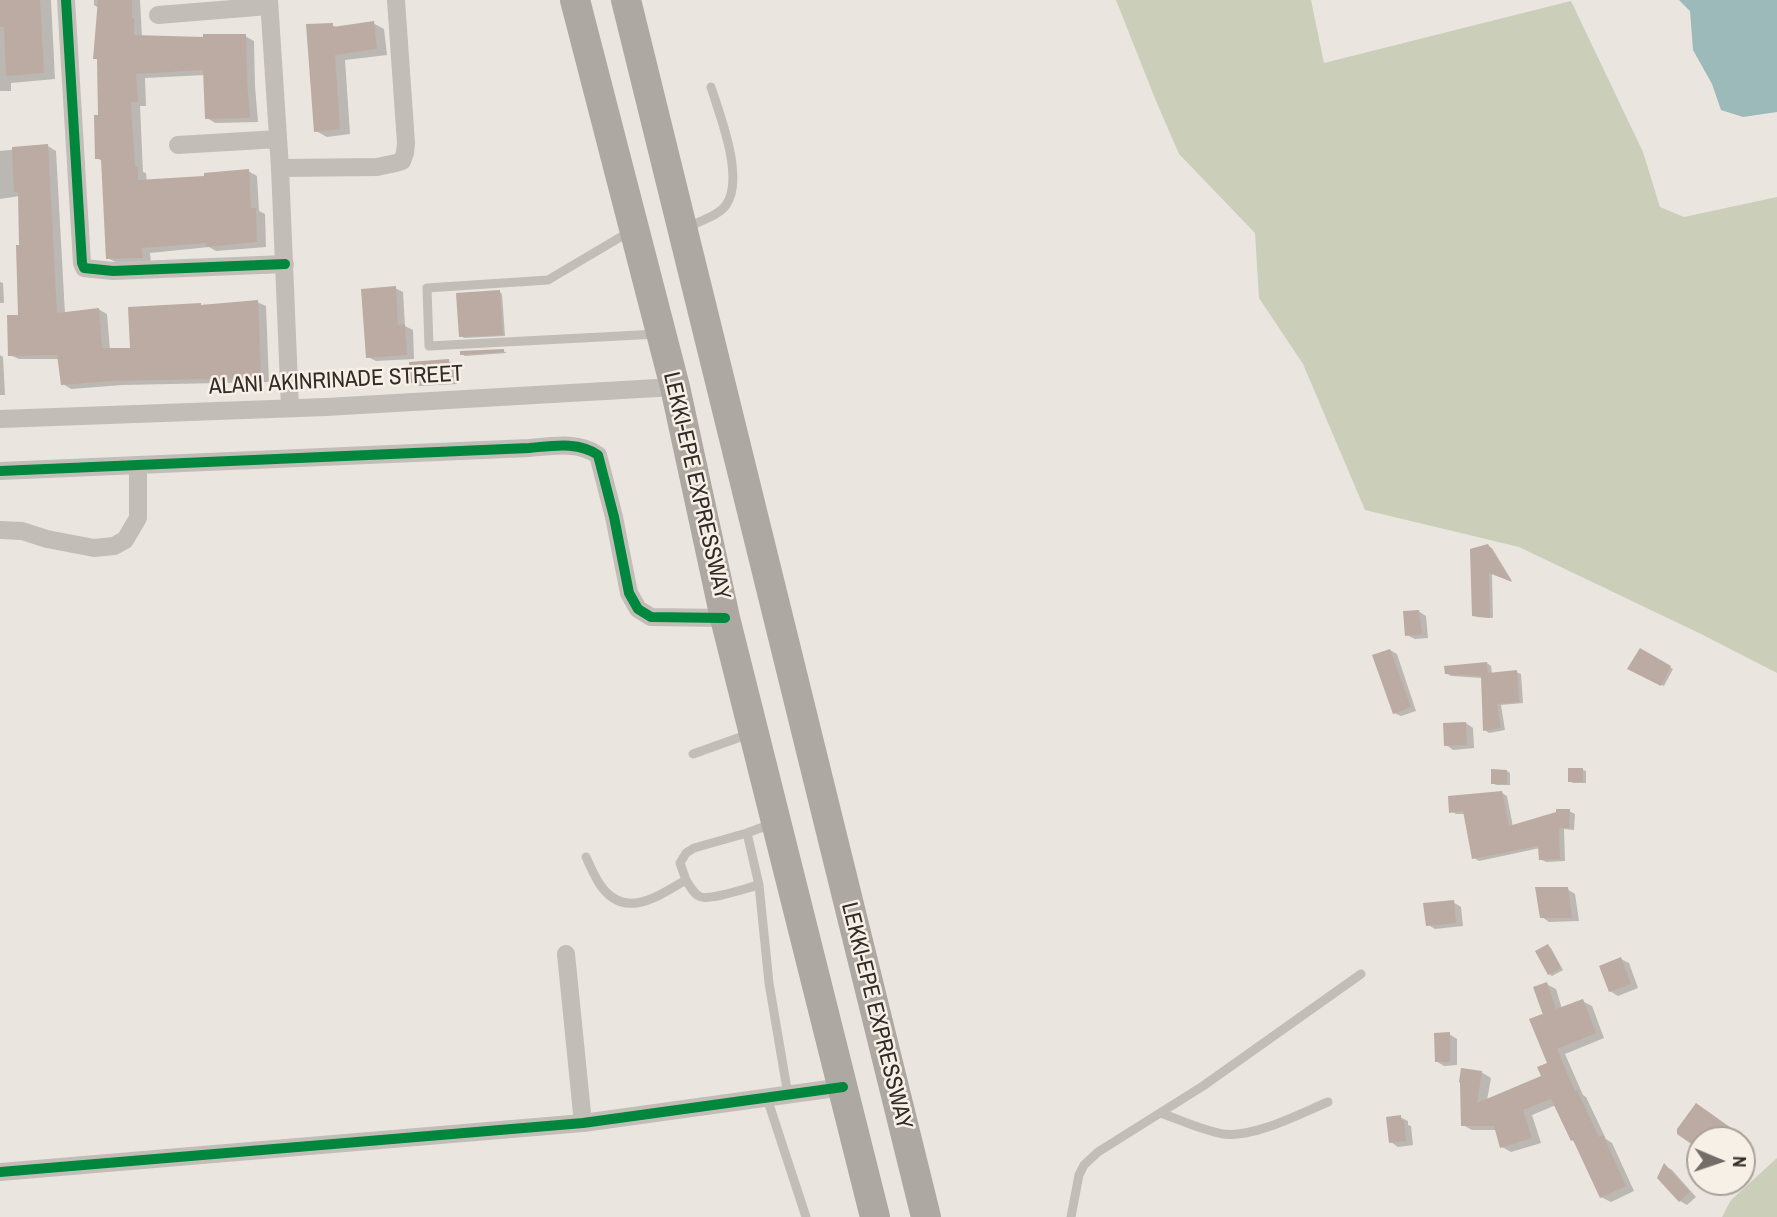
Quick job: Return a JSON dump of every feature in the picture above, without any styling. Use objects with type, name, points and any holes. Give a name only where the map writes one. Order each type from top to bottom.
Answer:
[{"type":"highway","name":"LEKKI-EPE EXPRESSWAY","points":[[575,0],[675,387],[725,618],[875,1217]]},
{"type":"highway","name":"LEKKI-EPE EXPRESSWAY","points":[[626,0],[926,1217]]},
{"type":"street","points":[[66,0],[84,268],[113,271],[285,264]]},
{"type":"street","points":[[280,168],[377,167],[402,161],[405,143],[396,0]]},
{"type":"street","points":[[158,15],[269,3],[285,264],[290,408]]},
{"type":"street","points":[[178,145],[278,139]]},
{"type":"street","name":"ALANI AKINRINADE STREET","points":[[0,419],[290,408],[675,387]]},
{"type":"street","points":[[0,471],[583,447],[598,455],[629,593],[638,609],[651,617],[725,618]]},
{"type":"street","points":[[0,530],[22,531],[94,548],[114,546],[125,540],[138,518],[138,465]]},
{"type":"street","points":[[566,954],[583,1123]]},
{"type":"street","points":[[0,1172],[583,1123],[843,1087]]},
{"type":"lane","points":[[682,230],[716,214],[726,204],[733,183],[731,154],[711,87]]},
{"type":"lane","points":[[634,229],[548,280],[426,288],[429,346],[661,334]]},
{"type":"lane","points":[[693,754],[754,732]]},
{"type":"lane","points":[[759,885],[702,897],[694,893],[685,880],[680,863],[694,848],[776,822]]},
{"type":"lane","points":[[747,833],[759,885],[769,983],[788,1095]]},
{"type":"lane","points":[[586,858],[599,884],[623,903],[649,901],[685,880]]},
{"type":"lane","points":[[1071,1217],[1079,1175],[1098,1152],[1203,1086],[1361,974]]},
{"type":"lane","points":[[767,1098],[806,1217]]},
{"type":"lane","points":[[1160,1113],[1199,1128],[1226,1134],[1254,1132],[1328,1102]]},
{"type":"green space","points":[[1116,0],[1311,0],[1324,63],[1571,1],[1643,152],[1660,207],[1684,217],[1777,197],[1777,673],[1519,547],[1365,510],[1303,364],[1259,298],[1255,233],[1179,154]]},
{"type":"green space","points":[[1777,1158],[1777,1217],[1722,1217],[1735,1196],[1756,1196],[1756,1177]]},
{"type":"water","points":[[1679,0],[1777,0],[1777,112],[1743,117],[1721,110],[1712,84],[1693,50],[1690,11]]},
{"type":"building","points":[[0,0],[40,0],[44,73],[6,76],[4,27],[0,27]]},
{"type":"building","points":[[98,0],[132,0],[134,35],[203,37],[203,34],[246,34],[250,118],[205,119],[203,70],[136,74],[138,102],[131,102],[138,180],[204,176],[204,173],[249,169],[251,208],[256,208],[257,242],[206,247],[206,243],[142,248],[143,258],[106,259],[101,159],[95,159],[94,115],[98,115],[97,59],[93,59]]},
{"type":"building","points":[[374,21],[377,49],[335,55],[340,129],[314,132],[306,24],[333,23],[333,27]]},
{"type":"building","points":[[48,144],[57,313],[99,308],[102,348],[130,348],[128,307],[258,300],[261,378],[112,381],[61,385],[57,355],[8,356],[7,315],[18,315],[18,192],[14,192],[12,147]]},
{"type":"building","points":[[396,286],[398,325],[405,324],[407,355],[366,358],[361,289]]},
{"type":"building","points":[[500,290],[503,335],[459,337],[456,293]]},
{"type":"building","points":[[504,349],[504,352],[460,355],[460,351]]},
{"type":"building","points":[[449,359],[450,380],[410,383],[409,362]]},
{"type":"building","points":[[1488,544],[1512,582],[1489,573],[1490,618],[1472,616],[1470,549]]},
{"type":"building","points":[[1419,610],[1422,634],[1405,636],[1403,611]]},
{"type":"building","points":[[1640,648],[1671,666],[1661,686],[1627,669]]},
{"type":"building","points":[[1390,649],[1411,707],[1393,714],[1372,655]]},
{"type":"building","points":[[1487,662],[1488,673],[1517,670],[1519,702],[1497,704],[1501,728],[1483,731],[1481,676],[1445,674],[1444,666]]},
{"type":"building","points":[[1466,722],[1467,745],[1444,746],[1443,723]]},
{"type":"building","points":[[1568,768],[1583,768],[1583,782],[1568,782]]},
{"type":"building","points":[[1491,769],[1507,770],[1507,784],[1491,784]]},
{"type":"building","points":[[1502,791],[1509,826],[1556,812],[1556,809],[1570,809],[1569,828],[1559,828],[1560,859],[1539,860],[1538,846],[1472,859],[1463,811],[1449,813],[1448,796]]},
{"type":"building","points":[[1535,887],[1568,887],[1572,918],[1540,918]]},
{"type":"building","points":[[1454,900],[1456,923],[1426,926],[1423,903]]},
{"type":"building","points":[[1548,944],[1561,968],[1548,975],[1535,951]]},
{"type":"building","points":[[1621,957],[1631,984],[1609,992],[1599,966]]},
{"type":"building","points":[[1547,982],[1556,1009],[1583,999],[1596,1033],[1557,1049],[1575,1091],[1577,1090],[1599,1137],[1603,1135],[1626,1186],[1600,1198],[1551,1099],[1523,1110],[1532,1138],[1500,1148],[1494,1126],[1461,1126],[1461,1068],[1482,1071],[1477,1103],[1541,1076],[1537,1067],[1547,1063],[1529,1019],[1543,1015],[1533,987]]},
{"type":"building","points":[[1450,1032],[1450,1062],[1435,1062],[1434,1033]]},
{"type":"building","points":[[1696,1103],[1728,1126],[1686,1126],[1686,1140],[1677,1134],[1677,1129]]},
{"type":"building","points":[[1401,1115],[1406,1141],[1389,1143],[1386,1117]]},
{"type":"building","points":[[1664,1163],[1686,1188],[1686,1196],[1679,1202],[1657,1178]]},
{"type":"cycle path","points":[[66,0],[84,268],[113,271],[285,264]]},
{"type":"cycle path","points":[[0,471],[573,446],[598,455],[629,593],[638,609],[651,617],[725,618]]},
{"type":"cycle path","points":[[0,1172],[583,1123],[843,1087]]}]
